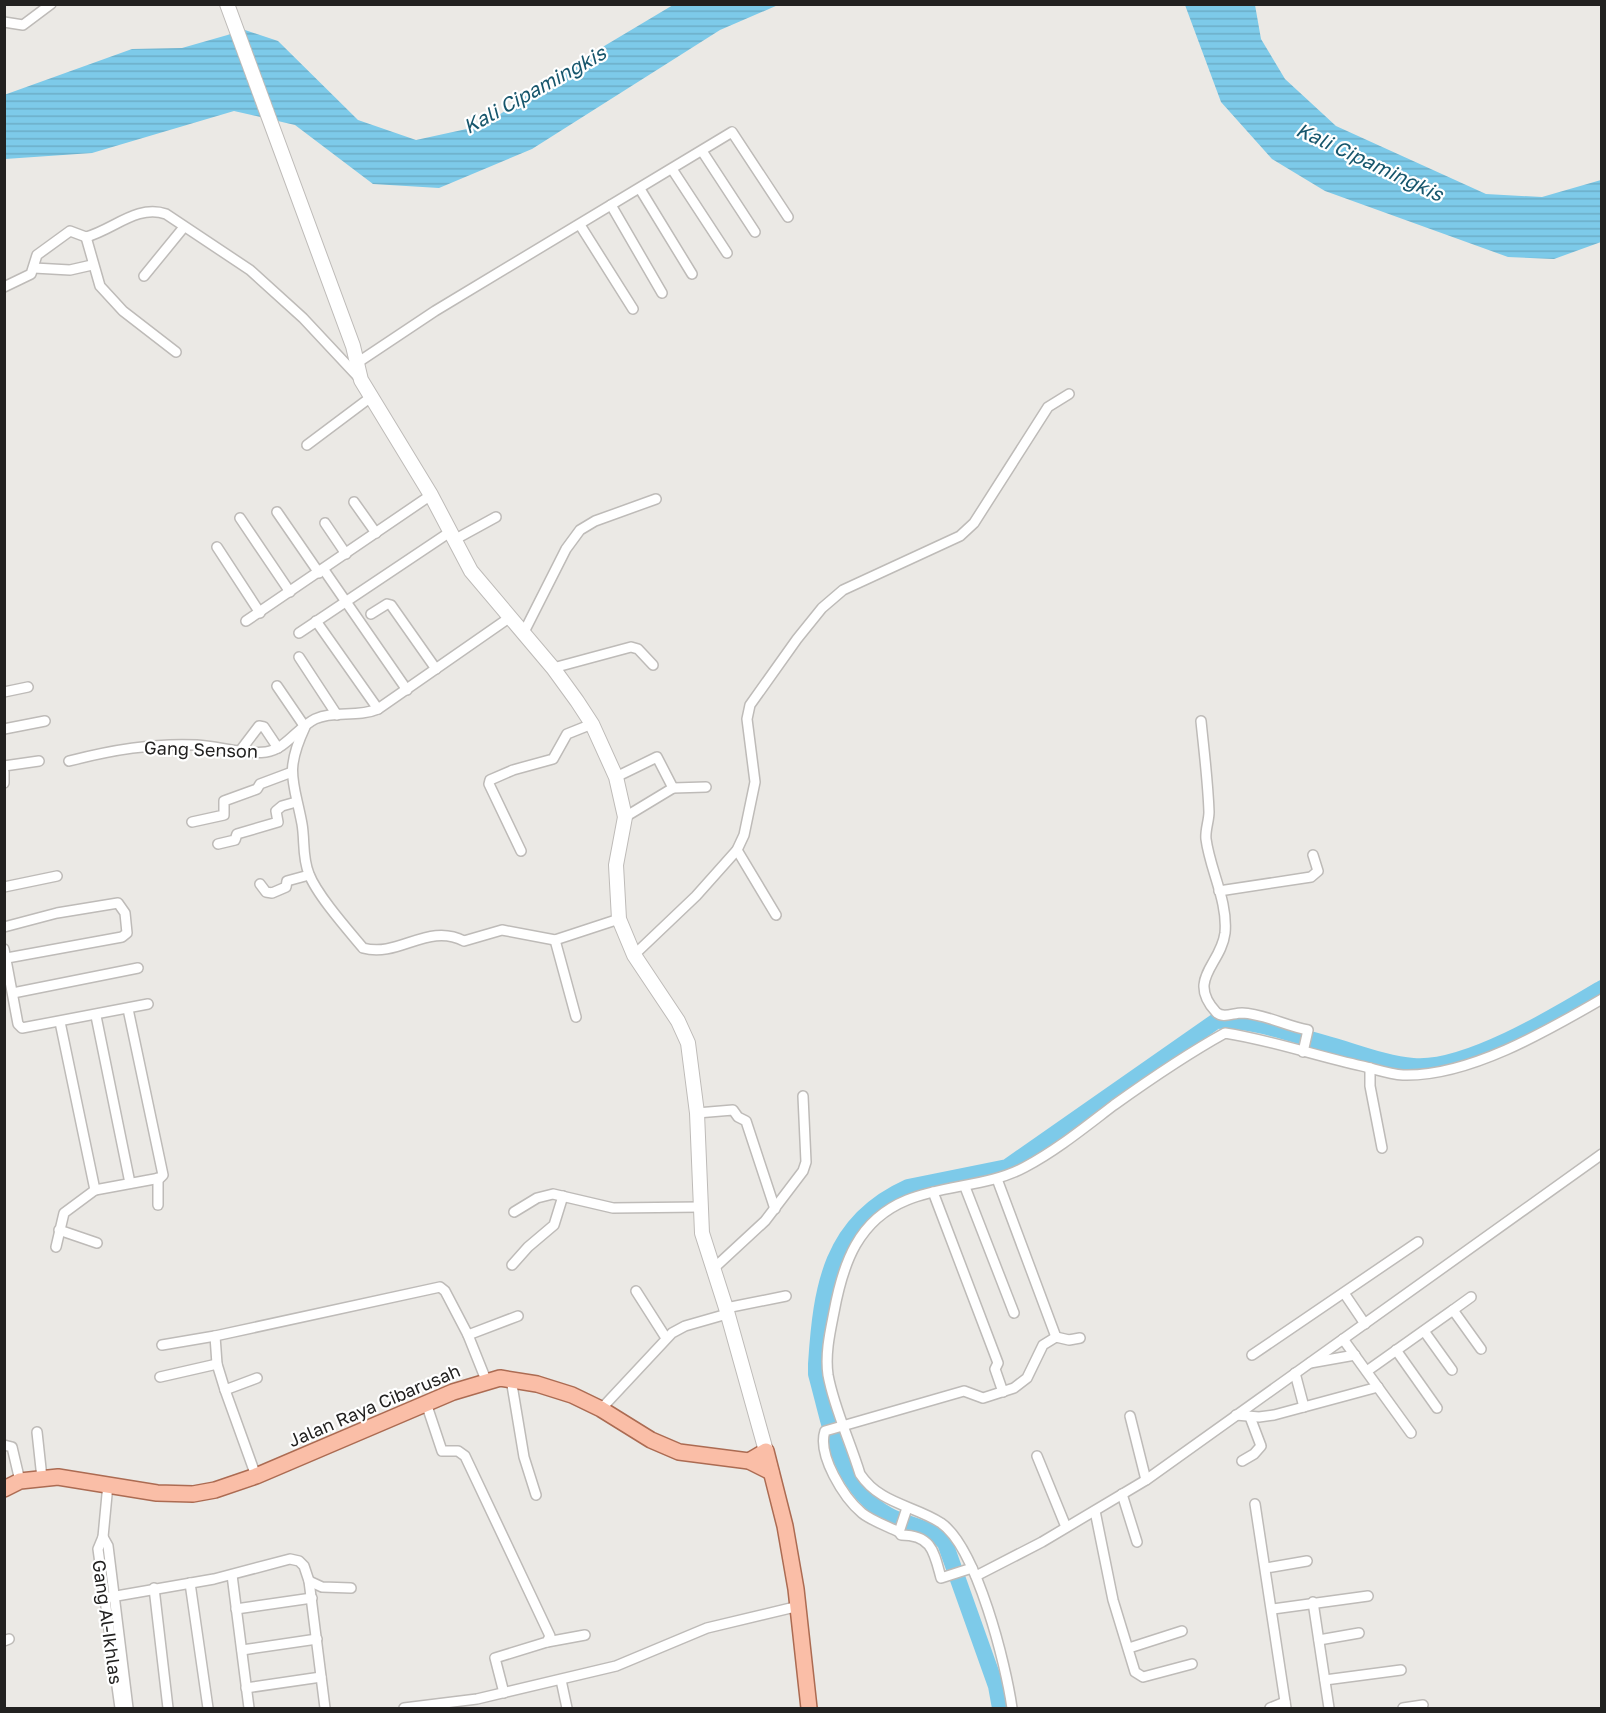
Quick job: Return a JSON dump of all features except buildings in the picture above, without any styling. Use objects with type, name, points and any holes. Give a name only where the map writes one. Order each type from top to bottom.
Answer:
[{"type":"main road","name":"Jalan Raya Cibarusah","points":[[4,1489],[20,1481],[58,1477],[157,1493],[193,1494],[215,1491],[486,1380],[511,1379],[552,1388],[601,1409],[645,1437],[679,1452],[749,1461],[771,1472]]},
{"type":"main road","points":[[749,1461],[766,1451],[785,1526],[799,1606],[809,1708]]},
{"type":"street","points":[[4,22],[23,25],[51,4]]},
{"type":"street","points":[[227,4],[357,363],[361,380],[431,495],[471,571],[553,668],[592,724],[616,777],[625,817],[616,865],[619,919],[634,955],[678,1021],[688,1043],[697,1113],[699,1207],[703,1242],[727,1311],[766,1451]]},
{"type":"street","points":[[357,363],[435,311],[732,132],[788,217]]},
{"type":"street","points":[[702,151],[755,232]]},
{"type":"street","points":[[672,169],[727,253]]},
{"type":"street","points":[[640,189],[692,274]]},
{"type":"street","points":[[611,206],[662,293]]},
{"type":"street","points":[[4,287],[24,279],[34,268],[34,260],[41,250],[70,231],[86,237],[143,211],[154,210],[166,214],[233,256],[276,292],[361,380]]},
{"type":"street","points":[[580,225],[633,309]]},
{"type":"street","points":[[144,276],[184,227]]},
{"type":"street","points":[[86,237],[92,265],[100,286],[110,299],[176,352]]},
{"type":"street","points":[[34,268],[70,270],[92,265]]},
{"type":"street","points":[[634,955],[689,903],[737,850],[744,836],[755,782],[747,719],[755,694],[796,639],[830,600],[877,573],[936,550],[968,530],[986,506],[1048,407],[1069,394]]},
{"type":"street","points":[[307,444],[370,397]]},
{"type":"street","points":[[246,621],[431,495]]},
{"type":"street","points":[[523,634],[566,549],[580,530],[595,521],[656,499]]},
{"type":"street","points":[[354,502],[376,533]]},
{"type":"street","points":[[277,512],[345,601],[407,690]]},
{"type":"street","points":[[240,518],[290,592]]},
{"type":"street","points":[[299,633],[345,601],[452,536],[496,518]]},
{"type":"street","points":[[325,523],[346,554]]},
{"type":"street","points":[[217,547],[260,613]]},
{"type":"street","points":[[371,614],[387,604],[391,605],[436,669]]},
{"type":"street","name":"Gang Senson","points":[[69,761],[120,748],[150,745],[200,745],[265,752],[278,748],[318,718],[357,715],[378,709],[509,618]]},
{"type":"street","points":[[316,621],[378,709]]},
{"type":"street","points":[[553,668],[632,647],[638,649],[653,665]]},
{"type":"street","points":[[299,657],[337,715]]},
{"type":"street","points":[[277,686],[305,727],[297,744],[290,776],[302,825],[303,854],[309,875],[363,948],[375,952],[427,938],[452,934],[464,940],[502,930],[555,940],[619,919]]},
{"type":"street","points":[[4,692],[28,687]]},
{"type":"street","points":[[4,729],[45,721]]},
{"type":"street","points":[[1202,721],[1209,814],[1205,837],[1219,891],[1225,933],[1203,980],[1206,997],[1217,1014],[1222,1016],[1243,1013],[1309,1032],[1304,1049]]},
{"type":"street","points":[[521,850],[489,780],[513,770],[554,759],[567,734],[592,724]]},
{"type":"street","points":[[240,751],[259,726],[264,727],[278,748]]},
{"type":"street","points":[[616,777],[657,757],[673,788]]},
{"type":"street","points":[[4,766],[39,761]]},
{"type":"street","points":[[4,772],[4,783]]},
{"type":"street","points":[[192,822],[224,815],[224,801],[257,789],[260,784],[292,772]]},
{"type":"street","points":[[625,817],[673,788],[706,788]]},
{"type":"street","points":[[218,844],[235,840],[237,834],[243,830],[278,822],[276,811],[296,802]]},
{"type":"street","points":[[737,850],[776,915]]},
{"type":"street","points":[[1219,891],[1311,877],[1318,870],[1313,855]]},
{"type":"street","points":[[260,884],[266,892],[272,893],[286,887],[287,881],[309,875]]},
{"type":"street","points":[[4,887],[57,876]]},
{"type":"street","points":[[4,927],[57,913],[118,903],[125,913],[127,933],[122,937],[6,953],[18,1024],[22,1028],[96,1016],[148,1004]]},
{"type":"street","points":[[555,940],[576,1017]]},
{"type":"street","points":[[13,993],[138,968]]},
{"type":"street","points":[[1012,1708],[1004,1666],[974,1572],[962,1548],[948,1530],[906,1511],[867,1484],[836,1428],[827,1352],[845,1264],[854,1244],[877,1217],[905,1200],[997,1179],[1012,1174],[1046,1155],[1117,1103],[1225,1033],[1304,1049],[1402,1075],[1459,1066],[1530,1038],[1602,999]]},
{"type":"street","points":[[56,1247],[64,1213],[95,1190],[162,1177],[163,1172],[128,1009]]},
{"type":"street","points":[[96,1016],[129,1183]]},
{"type":"street","points":[[60,1022],[95,1190]]},
{"type":"street","points":[[1370,1068],[1370,1086],[1382,1148]]},
{"type":"street","points":[[712,1270],[751,1236],[796,1182],[806,1162],[803,1096]]},
{"type":"street","points":[[697,1113],[733,1110],[746,1121],[774,1209]]},
{"type":"street","points":[[1080,1338],[1069,1340],[1056,1337],[1043,1345],[1022,1383],[1003,1392],[976,1397],[964,1391],[836,1428],[824,1436],[828,1461],[837,1482],[862,1514],[903,1535],[917,1536],[928,1543],[933,1549],[941,1578],[961,1572],[974,1572],[1042,1542],[1146,1479],[1602,1154]]},
{"type":"street","points":[[158,1178],[158,1205]]},
{"type":"street","points":[[997,1179],[1056,1337]]},
{"type":"street","points":[[964,1187],[1014,1313]]},
{"type":"street","points":[[933,1192],[998,1363],[995,1369],[1003,1392]]},
{"type":"street","points":[[514,1212],[544,1194],[563,1196],[613,1208],[699,1207]]},
{"type":"street","points":[[512,1265],[528,1246],[554,1225],[563,1196]]},
{"type":"street","points":[[59,1230],[97,1244]]},
{"type":"street","points":[[1252,1355],[1418,1242]]},
{"type":"street","points":[[162,1345],[215,1336],[440,1287],[445,1291],[468,1335],[486,1380]]},
{"type":"street","points":[[636,1291],[666,1338]]},
{"type":"street","points":[[1344,1293],[1365,1324]]},
{"type":"street","points":[[601,1409],[666,1338],[685,1326],[727,1311],[786,1296]]},
{"type":"street","points":[[1367,1371],[1471,1297]]},
{"type":"street","points":[[1453,1310],[1481,1349]]},
{"type":"street","points":[[468,1335],[518,1316]]},
{"type":"street","points":[[1424,1331],[1452,1370]]},
{"type":"street","points":[[215,1336],[217,1364],[256,1476]]},
{"type":"street","points":[[1343,1338],[1411,1433]]},
{"type":"street","points":[[1396,1350],[1437,1408]]},
{"type":"street","points":[[1308,1364],[1355,1355]]},
{"type":"street","points":[[160,1377],[217,1364]]},
{"type":"street","points":[[1295,1373],[1304,1407]]},
{"type":"street","points":[[225,1390],[257,1378]]},
{"type":"street","points":[[511,1379],[524,1457],[536,1495]]},
{"type":"street","points":[[1236,1415],[1250,1417],[1274,1415],[1378,1387]]},
{"type":"street","points":[[426,1403],[442,1451],[458,1451],[465,1456],[550,1636],[547,1642]]},
{"type":"street","points":[[1130,1416],[1146,1479]]},
{"type":"street","points":[[1242,1461],[1258,1452],[1262,1446],[1250,1417]]},
{"type":"street","points":[[37,1432],[42,1478]]},
{"type":"street","points":[[4,1445],[12,1447],[20,1481]]},
{"type":"street","points":[[1037,1456],[1066,1527]]},
{"type":"street","name":"Gang Al-Ikhlas","points":[[108,1484],[104,1537],[98,1550],[109,1597],[128,1708]]},
{"type":"street","points":[[1122,1494],[1137,1542]]},
{"type":"street","points":[[1255,1504],[1273,1609],[1285,1705],[1270,1708]]},
{"type":"street","points":[[899,1531],[906,1511]]},
{"type":"street","points":[[1095,1511],[1113,1600],[1135,1672],[1139,1677],[1192,1664]]},
{"type":"street","points":[[109,1597],[232,1575],[290,1560],[299,1561],[304,1566],[309,1581],[325,1708]]},
{"type":"street","points":[[1266,1568],[1307,1561]]},
{"type":"street","points":[[232,1575],[249,1708]]},
{"type":"street","points":[[309,1581],[322,1587],[351,1588]]},
{"type":"street","points":[[190,1582],[208,1708]]},
{"type":"street","points":[[153,1588],[168,1708]]},
{"type":"street","points":[[1273,1609],[1368,1596]]},
{"type":"street","name":"Gang Al-Ikhlas","points":[[109,1597],[120,1708]]},
{"type":"street","points":[[236,1609],[312,1598]]},
{"type":"street","points":[[1313,1602],[1329,1708]]},
{"type":"street","points":[[410,1708],[504,1693],[616,1666],[707,1628],[799,1606]]},
{"type":"street","points":[[1129,1648],[1182,1631]]},
{"type":"street","points":[[1319,1640],[1359,1633]]},
{"type":"street","points":[[504,1693],[495,1658],[547,1642],[585,1635]]},
{"type":"street","points":[[242,1650],[317,1639]]},
{"type":"street","points":[[1324,1680],[1401,1670]]},
{"type":"street","points":[[246,1688],[321,1677]]},
{"type":"street","points":[[561,1680],[567,1708]]},
{"type":"street","points":[[1403,1708],[1423,1705]]},
{"type":"water","points":[[673,5],[778,5],[720,30],[532,149],[439,188],[373,184],[295,125],[234,111],[92,153],[5,159],[4,95],[132,49],[182,48],[245,30],[278,41],[358,120],[416,140],[485,125],[554,76]]},
{"type":"water","name":"Kali Cipamingkis","points":[[1185,5],[1255,5],[1261,39],[1285,79],[1336,126],[1486,194],[1542,197],[1601,180],[1601,242],[1554,259],[1508,257],[1325,191],[1272,159],[1221,102]]},
{"type":"waterway","points":[[1000,1708],[996,1686],[945,1543],[932,1533],[895,1519],[871,1503],[847,1471],[832,1433],[816,1374],[818,1336],[827,1284],[835,1260],[846,1238],[861,1219],[882,1202],[908,1187],[1007,1167],[1216,1021],[1243,1022],[1271,1028],[1391,1063],[1413,1066],[1434,1065],[1484,1051],[1536,1026],[1602,988]]}]
